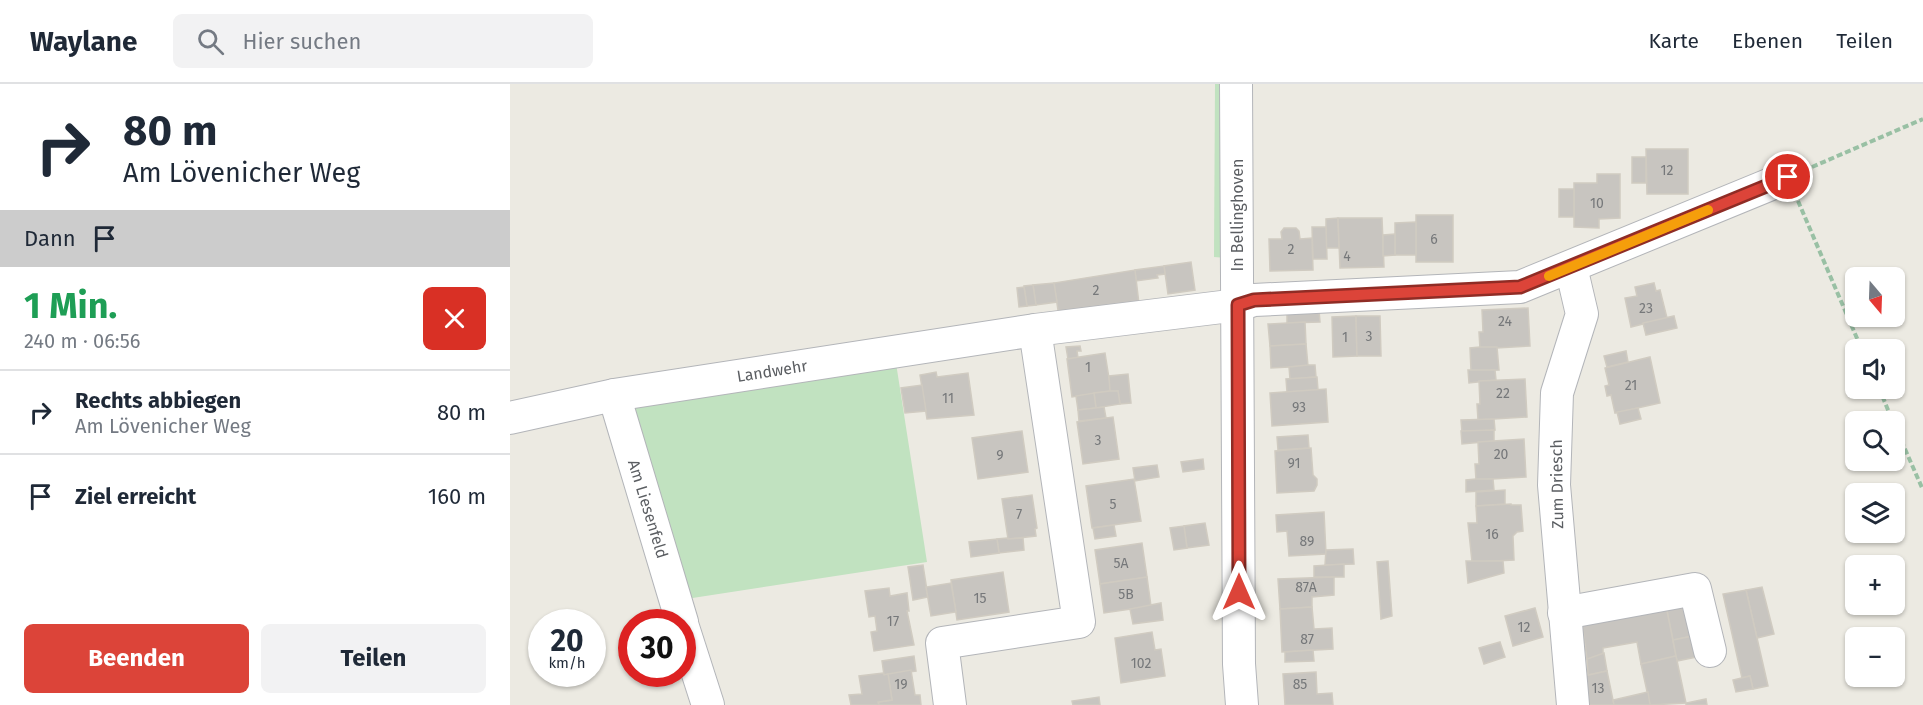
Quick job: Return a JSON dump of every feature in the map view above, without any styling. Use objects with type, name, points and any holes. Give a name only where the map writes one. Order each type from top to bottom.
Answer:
[{"type":"street","name":"In Bellinghoven","points":[[1236,84],[1239,652],[1242,705]]},
{"type":"street","name":"Landwehr","points":[[510,418],[614,395],[1035,330],[1238,305],[1254,300],[1520,287],[1788,177]]},
{"type":"street","name":"Zum Driesch","points":[[1572,267],[1582,314],[1557,393],[1554,485],[1573,705]]},
{"type":"street","points":[[950,705],[942,643],[1079,622],[1035,330]]},
{"type":"street","name":"Am Liesenfeld","points":[[614,395],[678,609]]},
{"type":"street","points":[[1564,613],[1695,589],[1710,651]]},
{"type":"street","name":"Am Liesenfeld","points":[[696,667],[708,705]]},
{"type":"path","points":[[1857,339],[1788,177],[1923,119]]},
{"type":"path","points":[[1905,448],[1923,490]]},
{"type":"green space","points":[[1215,84],[1224,84],[1227,258],[1214,257]]},
{"type":"green space","points":[[896,363],[927,562],[686,599],[629,413],[637,402]]},
{"type":"building","points":[[1646,149],[1688,149],[1688,194],[1647,194]]},
{"type":"building","points":[[1632,157],[1646,157],[1646,183],[1632,183]]},
{"type":"building","points":[[1597,174],[1620,174],[1620,218],[1599,219],[1599,228],[1574,227],[1574,183],[1597,183]]},
{"type":"building","points":[[1559,189],[1574,189],[1574,217],[1559,217]]},
{"type":"building","points":[[1416,215],[1453,215],[1453,262],[1416,262]]},
{"type":"building","points":[[1338,218],[1339,248],[1326,248],[1326,219]]},
{"type":"building","points":[[1338,218],[1382,218],[1384,267],[1340,268]]},
{"type":"building","points":[[1416,222],[1416,255],[1395,255],[1395,223]]},
{"type":"building","points":[[1312,227],[1326,227],[1327,259],[1313,259]]},
{"type":"building","points":[[1284,228],[1296,228],[1300,239],[1312,238],[1313,270],[1270,271],[1269,239],[1282,239],[1281,232]]},
{"type":"building","points":[[1395,234],[1395,255],[1383,256],[1383,235]]},
{"type":"building","points":[[1191,262],[1195,290],[1168,294],[1164,266]]},
{"type":"building","points":[[1164,266],[1165,274],[1157,275],[1158,278],[1136,281],[1135,270]]},
{"type":"building","points":[[1135,270],[1139,304],[1059,317],[1054,283]]},
{"type":"building","points":[[1054,283],[1057,302],[1036,305],[1033,285]]},
{"type":"building","points":[[1654,283],[1656,291],[1660,290],[1667,318],[1631,327],[1625,298],[1637,296],[1635,287]]},
{"type":"building","points":[[1033,285],[1036,305],[1027,306],[1024,286]]},
{"type":"building","points":[[1024,287],[1027,306],[1019,307],[1017,288]]},
{"type":"building","points":[[1528,308],[1530,346],[1480,349],[1479,332],[1483,332],[1482,310]]},
{"type":"building","points":[[1319,310],[1320,322],[1287,323],[1287,312]]},
{"type":"building","points":[[1356,316],[1357,356],[1333,357],[1332,317]]},
{"type":"building","points":[[1356,316],[1380,316],[1381,356],[1357,356]]},
{"type":"building","points":[[1674,316],[1677,328],[1646,335],[1643,323]]},
{"type":"building","points":[[1305,322],[1306,344],[1270,346],[1268,324]]},
{"type":"building","points":[[1306,344],[1308,366],[1271,368],[1270,346]]},
{"type":"building","points":[[1080,346],[1081,351],[1077,351],[1078,358],[1068,359],[1066,347]]},
{"type":"building","points":[[1497,347],[1499,370],[1471,371],[1470,348]]},
{"type":"building","points":[[1626,351],[1628,362],[1607,367],[1604,356]]},
{"type":"building","points":[[1105,353],[1111,391],[1072,397],[1067,359]]},
{"type":"building","points":[[1650,357],[1660,403],[1615,413],[1611,395],[1607,396],[1605,386],[1609,385],[1605,368]]},
{"type":"building","points":[[1315,365],[1316,377],[1290,379],[1289,367]]},
{"type":"building","points":[[1468,370],[1495,370],[1496,380],[1469,383]]},
{"type":"building","points":[[936,372],[937,377],[968,373],[974,415],[927,419],[920,375]]},
{"type":"building","points":[[1128,374],[1131,403],[1120,404],[1118,391],[1110,392],[1109,376]]},
{"type":"building","points":[[1317,377],[1318,390],[1287,392],[1286,379]]},
{"type":"building","points":[[1525,379],[1527,417],[1478,420],[1479,381]]},
{"type":"building","points":[[922,385],[926,411],[905,413],[901,388]]},
{"type":"building","points":[[1326,389],[1328,422],[1272,426],[1270,393]]},
{"type":"building","points":[[1118,391],[1120,404],[1096,408],[1094,393]]},
{"type":"building","points":[[1094,393],[1096,408],[1078,410],[1076,396]]},
{"type":"building","points":[[1104,407],[1106,418],[1079,421],[1078,410]]},
{"type":"building","points":[[1638,408],[1641,419],[1620,424],[1617,412]]},
{"type":"building","points":[[1113,417],[1119,459],[1083,464],[1077,422]]},
{"type":"building","points":[[1494,419],[1495,430],[1462,432],[1461,420]]},
{"type":"building","points":[[1494,430],[1494,441],[1462,444],[1461,431]]},
{"type":"building","points":[[1022,431],[1028,472],[978,479],[972,438]]},
{"type":"building","points":[[1308,435],[1309,448],[1278,450],[1277,437]]},
{"type":"building","points":[[1524,439],[1526,477],[1476,480],[1475,464],[1479,464],[1478,442]]},
{"type":"building","points":[[1311,448],[1313,475],[1317,479],[1314,491],[1277,493],[1275,451]]},
{"type":"building","points":[[1203,459],[1204,469],[1183,472],[1181,462]]},
{"type":"building","points":[[1157,465],[1159,477],[1135,481],[1133,468]]},
{"type":"building","points":[[1134,479],[1141,521],[1092,528],[1086,486]]},
{"type":"building","points":[[1493,479],[1494,490],[1466,492],[1466,480]]},
{"type":"building","points":[[1505,490],[1505,504],[1476,506],[1476,492]]},
{"type":"building","points":[[1032,495],[1036,536],[1008,539],[1002,499]]},
{"type":"building","points":[[1521,505],[1523,531],[1513,536],[1514,560],[1472,562],[1468,523],[1477,523],[1476,506]]},
{"type":"building","points":[[1324,512],[1326,554],[1289,556],[1287,531],[1277,532],[1276,515]]},
{"type":"building","points":[[1205,523],[1209,545],[1187,548],[1184,526]]},
{"type":"building","points":[[1114,525],[1116,536],[1095,539],[1093,528]]},
{"type":"building","points":[[1184,526],[1187,548],[1174,550],[1170,528]]},
{"type":"building","points":[[1023,538],[1024,550],[999,553],[997,539]]},
{"type":"building","points":[[997,539],[999,553],[971,557],[969,542]]},
{"type":"building","points":[[1142,543],[1147,577],[1100,584],[1095,550]]},
{"type":"building","points":[[1353,549],[1354,564],[1325,565],[1326,550]]},
{"type":"building","points":[[1388,561],[1392,616],[1381,619],[1377,562]]},
{"type":"building","points":[[1466,561],[1503,561],[1504,573],[1468,583]]},
{"type":"building","points":[[1344,564],[1344,577],[1314,577],[1314,566]]},
{"type":"building","points":[[923,565],[928,597],[913,600],[908,567]]},
{"type":"building","points":[[1003,572],[1009,612],[957,620],[951,580]]},
{"type":"building","points":[[1147,577],[1151,606],[1104,613],[1100,584]]},
{"type":"building","points":[[1334,577],[1334,595],[1312,597],[1312,607],[1280,609],[1278,579]]},
{"type":"building","points":[[951,583],[956,612],[931,616],[926,587]]},
{"type":"building","points":[[1762,587],[1774,634],[1757,638],[1746,590]]},
{"type":"building","points":[[889,588],[890,596],[907,593],[909,611],[907,611],[914,645],[874,651],[871,632],[877,631],[875,616],[869,617],[865,591]]},
{"type":"building","points":[[1746,590],[1768,686],[1753,689],[1750,676],[1742,678],[1723,594]]},
{"type":"building","points":[[1161,603],[1163,620],[1133,624],[1130,609]]},
{"type":"building","points":[[1687,605],[1693,636],[1673,640],[1666,606]]},
{"type":"building","points":[[1666,606],[1676,656],[1641,664],[1637,642],[1603,648],[1603,655],[1587,659],[1582,622]]},
{"type":"building","points":[[1312,607],[1314,629],[1332,628],[1333,649],[1282,652],[1280,609]]},
{"type":"building","points":[[1535,608],[1543,637],[1513,646],[1505,616]]},
{"type":"building","points":[[1152,632],[1155,650],[1161,649],[1165,676],[1121,683],[1115,638]]},
{"type":"building","points":[[1693,636],[1697,657],[1677,661],[1673,640]]},
{"type":"building","points":[[1500,642],[1505,657],[1484,664],[1479,648]]},
{"type":"building","points":[[1313,650],[1314,661],[1285,662],[1285,652]]},
{"type":"building","points":[[1604,653],[1607,671],[1588,675],[1587,659]]},
{"type":"building","points":[[914,656],[916,671],[884,675],[882,661]]},
{"type":"building","points":[[1676,656],[1686,703],[1650,705],[1641,664]]},
{"type":"building","points":[[911,670],[915,695],[920,695],[921,705],[879,705],[878,702],[892,700],[888,674]]},
{"type":"building","points":[[1607,671],[1614,705],[1589,705],[1584,676]]},
{"type":"building","points":[[1316,672],[1317,694],[1332,693],[1333,705],[1285,705],[1283,674]]},
{"type":"building","points":[[888,674],[892,700],[878,702],[879,705],[851,705],[849,695],[862,694],[859,676]]},
{"type":"building","points":[[1750,676],[1753,689],[1736,692],[1733,680]]},
{"type":"building","points":[[1648,692],[1650,705],[1614,705],[1613,700]]},
{"type":"building","points":[[1099,697],[1100,705],[1073,705],[1072,701]]},
{"type":"building","points":[[1706,699],[1707,705],[1686,705],[1686,703]]},
{"type":"slow traffic","points":[[1549,276],[1708,210]]},
{"type":"route","points":[[1239,592],[1238,305],[1254,300],[1520,287],[1788,177]]}]
